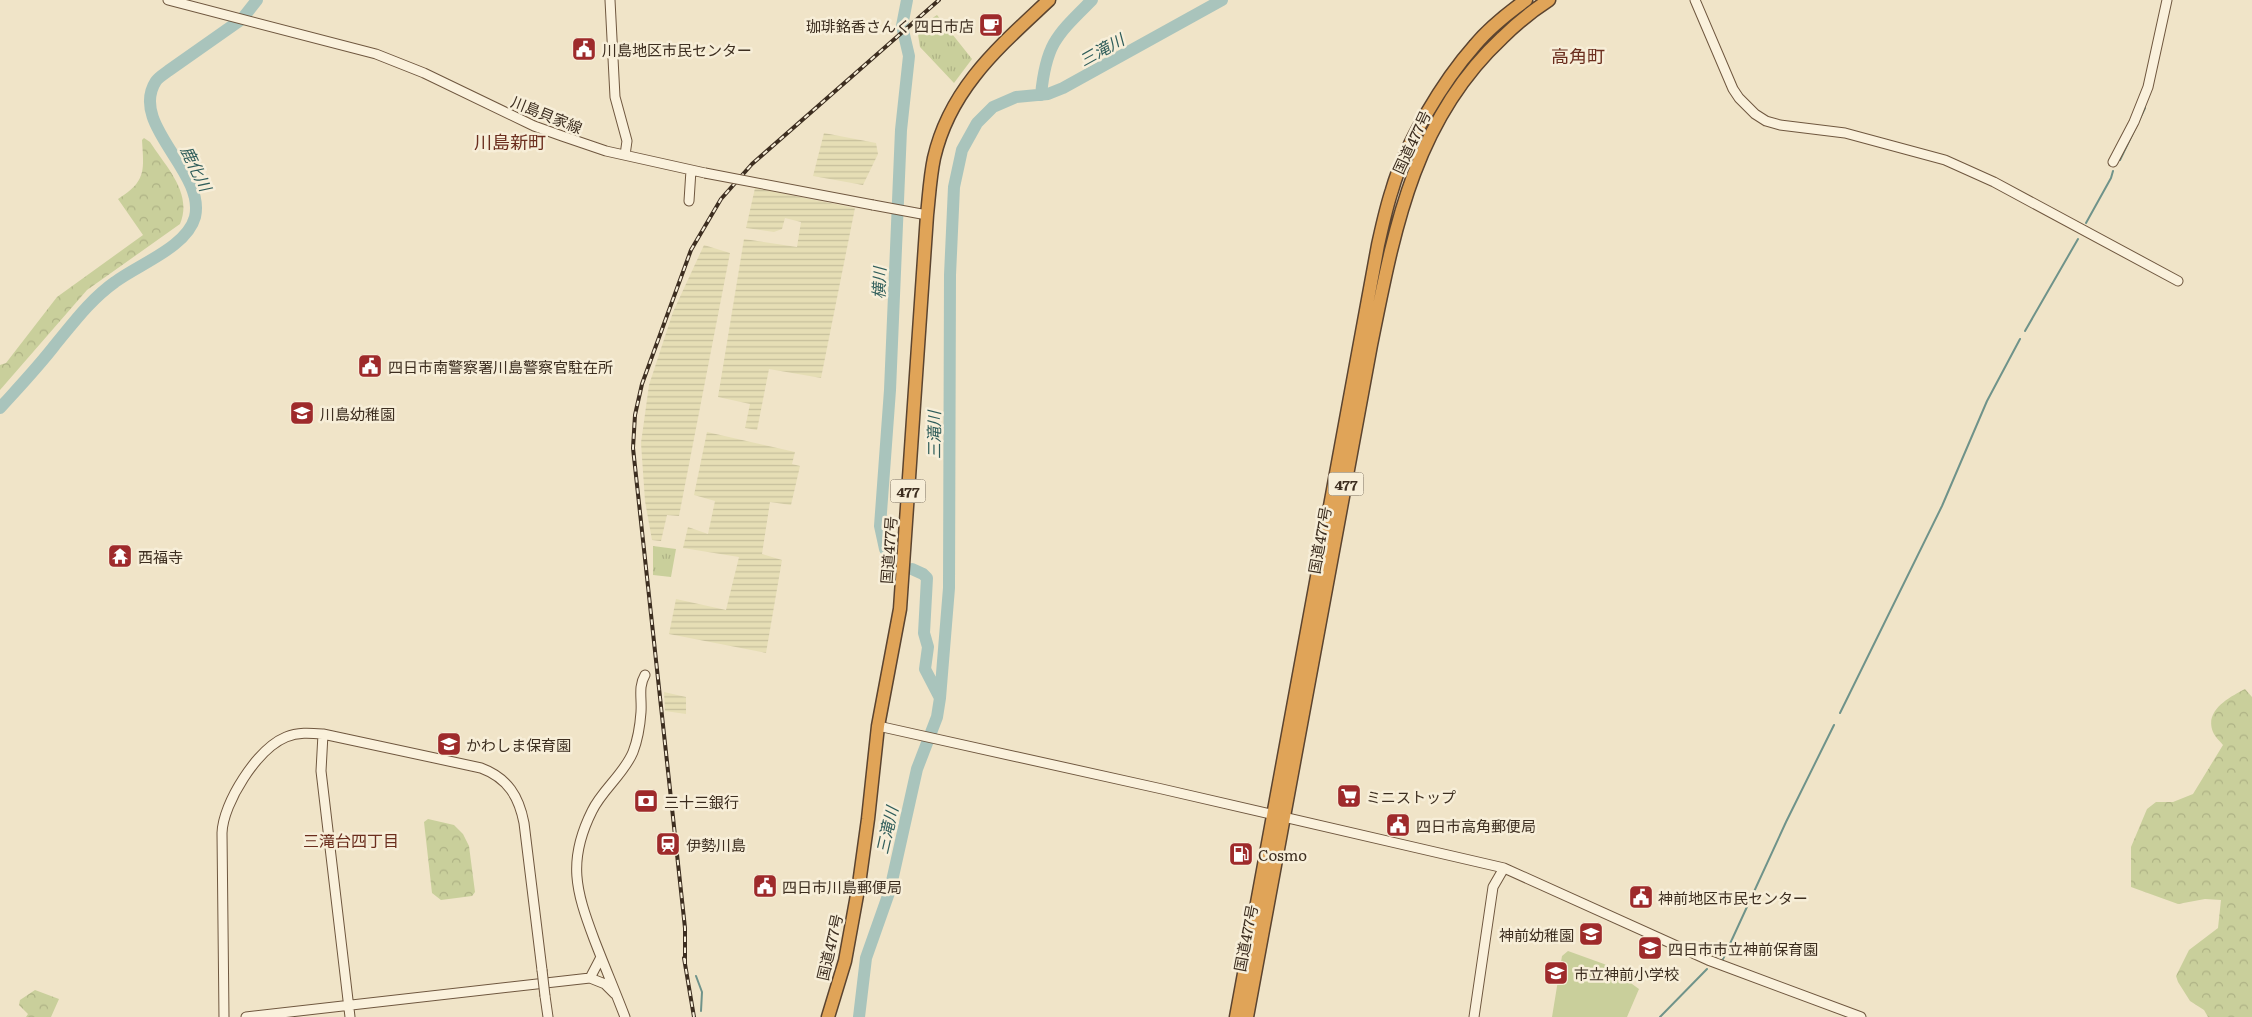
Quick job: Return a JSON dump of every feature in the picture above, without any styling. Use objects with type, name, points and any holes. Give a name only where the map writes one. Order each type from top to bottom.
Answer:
[{"type":"highway","name":"国道477号","points":[[828,1017],[845,961],[859,884],[878,726],[900,608],[927,215],[934,159],[943,129],[957,99],[983,62],[1049,0]]},
{"type":"highway","name":"国道477号","points":[[1247,1017],[1279,815],[1378,245],[1392,188],[1410,147],[1439,94],[1474,45],[1508,13],[1526,0]]},
{"type":"highway","name":"国道477号","points":[[1236,1017],[1279,815],[1392,239],[1407,188],[1428,138],[1453,93],[1470,70],[1517,23],[1549,0]]},
{"type":"street","name":"川島貝家線","points":[[168,0],[376,54],[424,73],[534,126],[625,155],[705,173],[927,215]]},
{"type":"street","points":[[610,0],[615,97],[627,141],[625,155]]},
{"type":"street","points":[[1695,0],[1733,89],[1755,114],[1766,121],[1780,125],[1845,134],[1945,160],[1994,182],[2178,281]]},
{"type":"street","points":[[2113,162],[2134,122],[2148,87],[2167,0]]},
{"type":"street","points":[[689,201],[691,170]]},
{"type":"street","points":[[625,1017],[581,904],[578,890],[578,852],[592,810],[631,757],[636,745],[641,710],[640,683],[645,675]]},
{"type":"street","points":[[878,726],[1279,815],[1504,868],[1708,960],[1861,1017]]},
{"type":"street","points":[[224,1017],[222,833],[226,810],[236,790],[260,757],[274,743],[301,733],[323,734],[481,768],[495,774],[507,783],[521,807],[524,823],[548,1017]]},
{"type":"street","points":[[323,734],[321,771],[350,1017]]},
{"type":"street","points":[[1474,1017],[1493,887],[1504,868]]},
{"type":"street","points":[[590,978],[601,957]]},
{"type":"street","points":[[246,1017],[590,978],[605,984],[617,997]]},
{"type":"shaded area","points":[[824,133],[876,143],[878,154],[863,185],[813,176]]},
{"type":"shaded area","points":[[755,188],[855,208],[821,378],[769,369],[757,430],[745,428],[750,404],[718,397],[744,239],[797,247],[801,222],[785,218],[782,229],[774,232],[746,228]]},
{"type":"shaded area","points":[[704,245],[730,253],[679,516],[667,515],[661,541],[652,540],[645,501],[641,443],[649,385],[673,312]]},
{"type":"shaded area","points":[[707,432],[795,452],[792,464],[800,466],[791,505],[770,502],[762,554],[782,560],[766,653],[669,634],[676,599],[726,610],[739,557],[683,548],[688,527],[708,534],[715,501],[694,495]]},
{"type":"shaded area","points":[[664,692],[686,697],[686,714],[665,711]]},
{"type":"green space","points":[[937,15],[972,59],[954,83],[920,47],[917,28]]},
{"type":"green space","points":[[144,138],[150,142],[176,181],[183,202],[180,224],[87,290],[0,390],[0,365],[6,363],[57,297],[143,235],[118,199],[134,187],[141,175],[143,168],[142,140]]},
{"type":"green space","points":[[653,546],[676,549],[671,577],[653,575]]},
{"type":"green space","points":[[2245,689],[2252,697],[2252,1017],[2208,1017],[2204,1010],[2190,1001],[2176,976],[2189,950],[2218,928],[2221,900],[2205,899],[2178,904],[2131,887],[2131,847],[2147,809],[2156,802],[2173,802],[2193,794],[2223,745],[2213,732],[2212,717],[2220,705]]},
{"type":"green space","points":[[428,819],[454,825],[463,834],[469,846],[475,892],[472,896],[441,900],[432,893],[424,822]]},
{"type":"green space","points":[[1568,951],[1604,964],[1630,978],[1632,984],[1639,989],[1627,1017],[1552,1017],[1562,956]]},
{"type":"green space","points":[[35,990],[59,999],[51,1017],[26,1017],[28,1014],[19,1005],[20,1000]]},
{"type":"waterway","name":"鹿化川","points":[[0,408],[98,296],[125,275],[172,246],[190,228],[195,217],[195,200],[190,183],[159,131],[152,114],[150,97],[159,78],[242,19],[257,0]]},
{"type":"waterway","name":"横川","points":[[898,564],[885,549],[880,526],[890,390],[901,130],[909,56],[902,26],[907,0]]},
{"type":"waterway","points":[[1041,95],[1046,63],[1055,41],[1070,22],[1092,0]]},
{"type":"waterway","name":"三滝川","points":[[859,1017],[866,958],[890,890],[917,769],[937,717],[940,698],[949,588],[950,275],[954,187],[962,150],[977,123],[993,107],[1016,97],[1048,94],[1063,88],[1222,0]]},
{"type":"waterway","points":[[2120,160],[2145,108]]},
{"type":"waterway","points":[[2086,223],[2113,171]]},
{"type":"waterway","points":[[2025,331],[2078,239]]},
{"type":"waterway","points":[[1840,713],[1942,506],[1987,401],[2020,339]]},
{"type":"waterway","name":"横川","points":[[912,569],[927,578],[924,633],[928,647],[925,669],[940,698]]},
{"type":"waterway","points":[[1723,959],[1786,822],[1834,725]]},
{"type":"waterway","points":[[1660,1017],[1707,969]]},
{"type":"waterway","points":[[696,976],[702,992],[701,1011]]},
{"type":"railway","points":[[685,964],[685,928],[633,448],[635,415],[642,384],[691,250],[721,199],[752,164],[939,0]]},
{"type":"railway","points":[[684,958],[694,1017]]},
{"type":"place","name":"珈琲銘香さんく 四日市店","points":[[991,25]]},
{"type":"place","name":"川島地区市民センター","points":[[584,49]]},
{"type":"place","name":"四日市南警察署川島警察官駐在所","points":[[370,366]]},
{"type":"place","name":"川島幼稚園","points":[[302,413]]},
{"type":"place","name":"西福寺","points":[[120,556]]},
{"type":"place","name":"かわしま保育園","points":[[449,744]]},
{"type":"place","name":"ミニストップ","points":[[1349,796]]},
{"type":"place","name":"三十三銀行","points":[[646,801]]},
{"type":"place","name":"四日市高角郵便局","points":[[1398,825]]},
{"type":"place","name":"伊勢川島","points":[[668,844]]},
{"type":"place","name":"Cosmo","points":[[1241,854]]},
{"type":"place","name":"四日市川島郵便局","points":[[765,886]]},
{"type":"place","name":"神前地区市民センター","points":[[1641,897]]},
{"type":"place","name":"神前幼稚園","points":[[1591,934]]},
{"type":"place","name":"四日市市立神前保育園","points":[[1650,948]]},
{"type":"place","name":"市立神前小学校","points":[[1556,973]]},
{"type":"district","name":"高角町","points":[[1578,55]]},
{"type":"district","name":"川島新町","points":[[510,141]]},
{"type":"district","name":"三滝台四丁目","points":[[351,840]]}]
